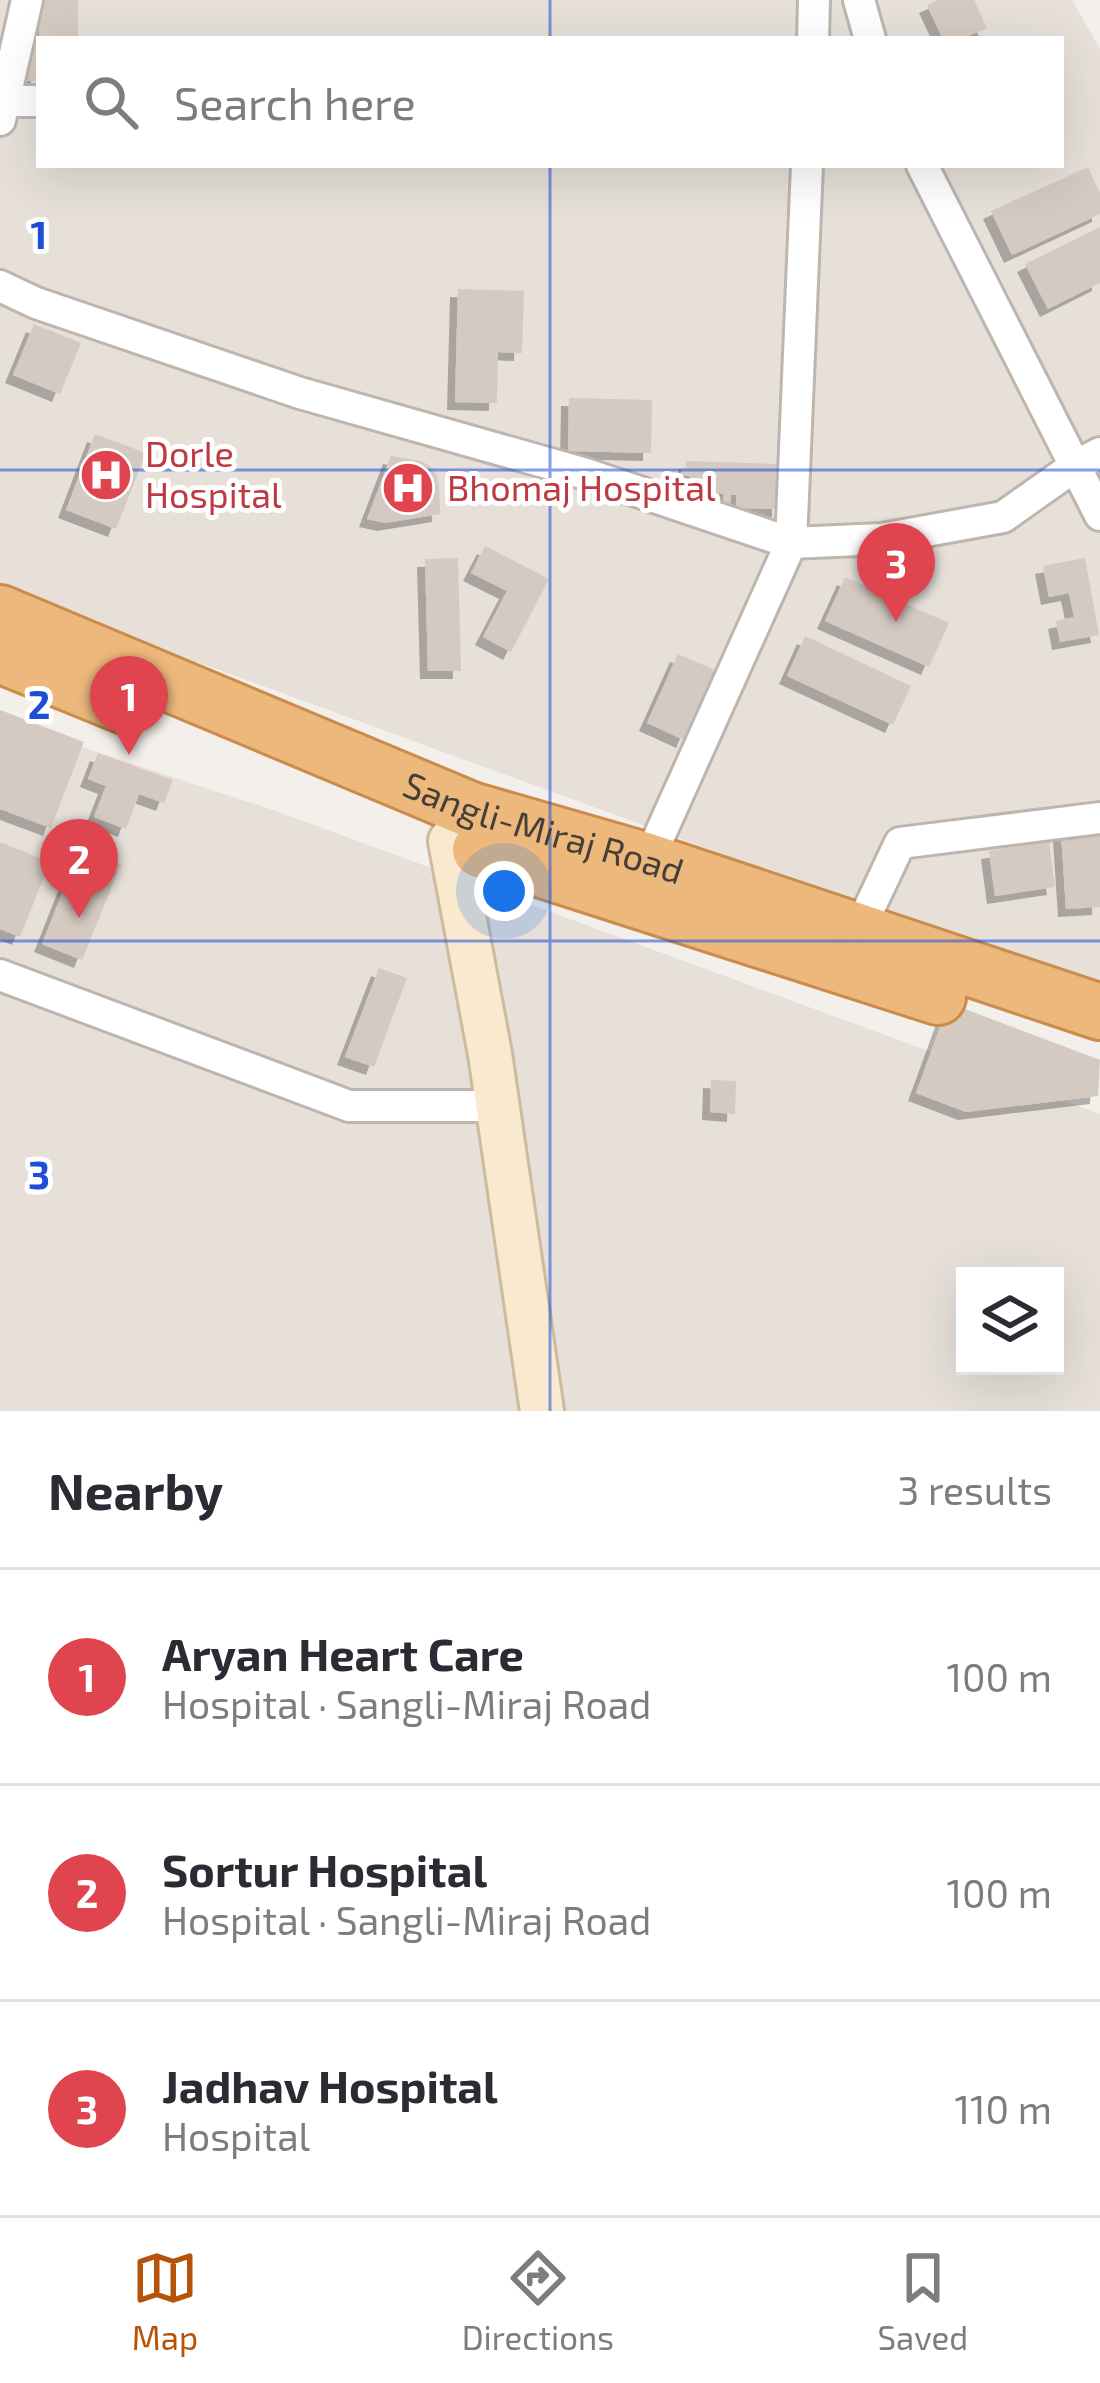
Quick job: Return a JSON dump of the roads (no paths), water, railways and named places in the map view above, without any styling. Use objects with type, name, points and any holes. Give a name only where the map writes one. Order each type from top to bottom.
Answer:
[{"type":"highway","name":"Sangli-Miraj Road","points":[[0,613],[460,826],[648,861],[1100,1012]]},
{"type":"highway","name":"Sangli-Miraj Road","points":[[0,655],[460,826],[1100,1049]]},
{"type":"main road","points":[[460,826],[542,1411]]},
{"type":"street","points":[[28,0],[2,111],[36,102]]},
{"type":"street","points":[[813,36],[814,0]]},
{"type":"street","points":[[860,0],[869,36]]},
{"type":"street","points":[[648,861],[791,543],[807,168]]},
{"type":"street","points":[[924,168],[1088,459],[1100,515]]},
{"type":"street","points":[[0,286],[35,303],[300,393],[586,474],[791,543],[882,539],[1003,517],[1088,459]]},
{"type":"street","points":[[859,932],[900,843],[1100,818]]},
{"type":"street","points":[[0,975],[349,1106],[497,1106]]},
{"type":"place","name":"Dorle Hospital","points":[[106,475]]},
{"type":"place","name":"Bhomaj Hospital","points":[[408,488]]},
{"type":"place","name":"Jadhav Hospital","points":[[896,622]]},
{"type":"place","name":"Aryan Heart Care","points":[[129,755]]},
{"type":"place","name":"Sortur Hospital","points":[[79,918]]}]
